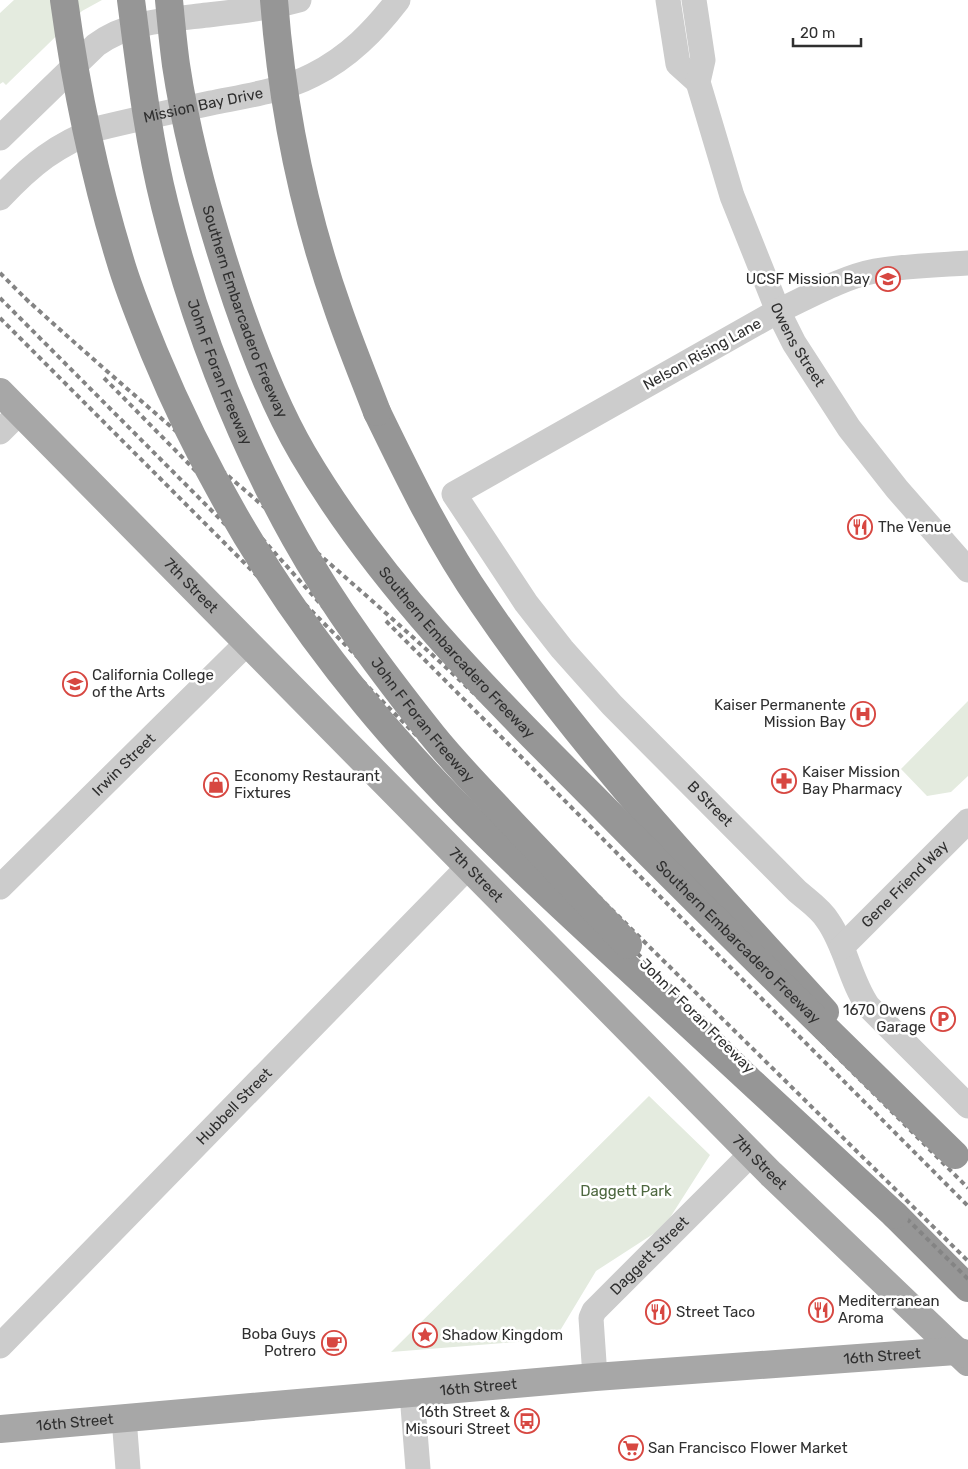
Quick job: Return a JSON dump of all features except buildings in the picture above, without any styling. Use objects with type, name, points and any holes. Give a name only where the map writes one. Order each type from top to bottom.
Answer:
[{"type":"highway","points":[[64,0],[83,119],[97,180],[121,263],[143,325],[167,383],[194,439],[243,531],[280,588],[320,646],[364,702],[473,822],[537,884],[895,1215]]},
{"type":"highway","name":"John F Foran Freeway","points":[[132,0],[140,69],[164,203],[184,276],[232,406],[262,472],[295,538],[334,601],[383,672],[429,731],[489,799],[656,975],[968,1288]]},
{"type":"highway","name":"Southern Embarcadero Freeway","points":[[169,0],[176,64],[186,122],[203,194],[225,267],[272,392],[301,451],[339,512],[382,568],[488,692],[712,918],[962,1161]]},
{"type":"highway","points":[[274,0],[283,83],[295,152],[338,309],[378,412],[408,476],[440,536],[497,625],[576,729],[678,850],[962,1161]]},
{"type":"main road","name":"7th Street","points":[[0,392],[751,1154],[965,1353]]},
{"type":"main road","name":"16th Street","points":[[0,1429],[595,1377],[965,1353]]},
{"type":"street","points":[[0,138],[96,45],[110,34],[154,22],[255,10],[299,0]]},
{"type":"street","name":"Mission Bay Drive","points":[[0,198],[24,172],[50,152],[78,136],[100,128],[252,95],[312,76],[360,43],[398,0]]},
{"type":"street","points":[[668,0],[678,64],[698,82]]},
{"type":"street","name":"Owens Street","points":[[694,0],[703,60],[698,82],[732,196],[778,311],[794,343],[849,428],[897,490],[968,570]]},
{"type":"street","name":"Nelson Rising Lane","points":[[454,494],[778,311],[843,282],[874,272],[968,263]]},
{"type":"street","points":[[0,432],[20,412]]},
{"type":"street","name":"B Street","points":[[454,494],[526,603],[562,649],[619,712],[828,919],[842,948],[858,992],[868,1006],[968,1106]]},
{"type":"street","name":"Irwin Street","points":[[0,887],[247,643]]},
{"type":"street","name":"Gene Friend Way","points":[[842,948],[964,834]]},
{"type":"street","name":"Hubbell Street","points":[[0,1346],[468,867]]},
{"type":"street","name":"Daggett Street","points":[[595,1377],[591,1318],[594,1311],[751,1154]]},
{"type":"street","points":[[412,1394],[418,1469]]},
{"type":"street","points":[[124,1418],[128,1469]]},
{"type":"green space","points":[[14,0],[102,0],[82,11],[6,85],[3,82],[0,84],[0,13]]},
{"type":"green space","points":[[968,701],[968,776],[951,792],[927,796],[901,769]]},
{"type":"green space","name":"Daggett Park","points":[[649,1096],[710,1155],[664,1227],[596,1271],[555,1339],[391,1352]]},
{"type":"railway","points":[[0,273],[29,302]]},
{"type":"railway","points":[[0,298],[460,760],[968,1261]]},
{"type":"railway","points":[[25,298],[382,610],[499,717],[968,1188]]},
{"type":"railway","points":[[0,318],[449,768],[968,1279]]},
{"type":"railway","points":[[104,378],[258,534],[375,665]]},
{"type":"railway","points":[[386,621],[968,1206]]},
{"type":"place","name":"UCSF Mission Bay","points":[[888,279]]},
{"type":"place","name":"The Venue","points":[[860,527]]},
{"type":"place","name":"California College of the Arts","points":[[75,684]]},
{"type":"place","name":"Kaiser Permanente Mission Bay","points":[[863,714]]},
{"type":"place","name":"Kaiser Mission Bay Pharmacy","points":[[784,781]]},
{"type":"place","name":"Economy Restaurant Fixtures","points":[[216,785]]},
{"type":"place","name":"1670 Owens Garage","points":[[943,1019]]},
{"type":"place","name":"Mediterranean Aroma","points":[[821,1310]]},
{"type":"place","name":"Street Taco","points":[[658,1312]]},
{"type":"place","name":"Shadow Kingdom","points":[[425,1335]]},
{"type":"place","name":"Boba Guys Potrero","points":[[334,1343]]},
{"type":"place","name":"16th Street & Missouri Street","points":[[527,1421]]},
{"type":"place","name":"San Francisco Flower Market","points":[[631,1448]]}]
